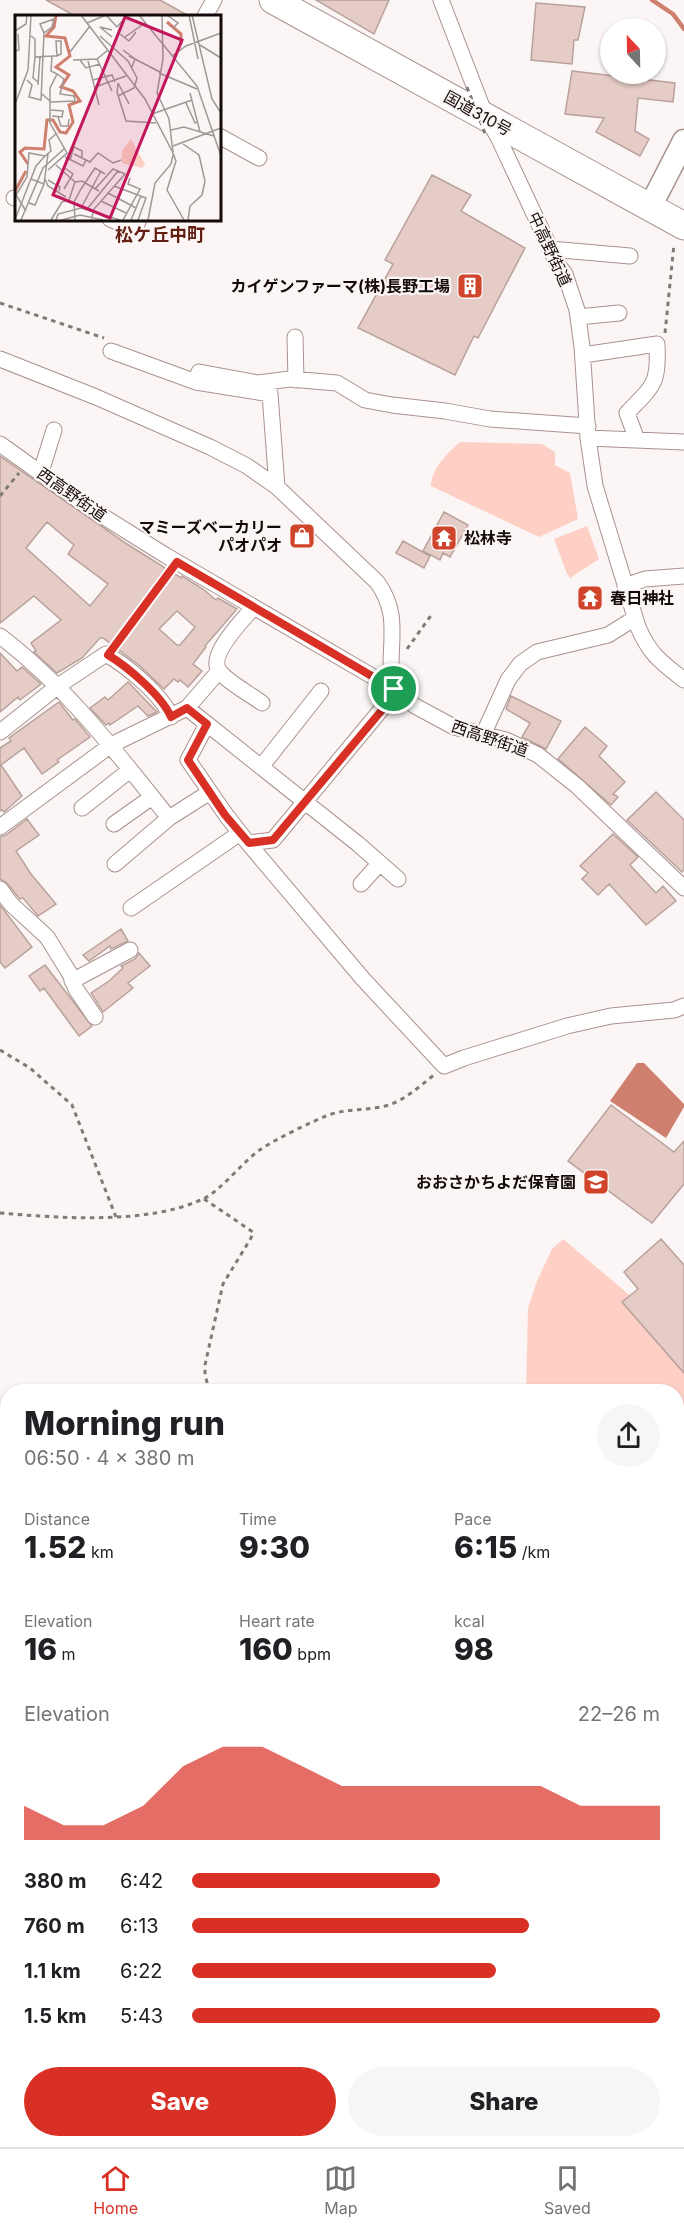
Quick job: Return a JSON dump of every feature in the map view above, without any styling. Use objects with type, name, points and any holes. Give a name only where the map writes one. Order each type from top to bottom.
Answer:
[{"type":"highway","name":"国道310号","points":[[273,0],[486,126],[680,224]]},
{"type":"main road","points":[[650,207],[684,141]]},
{"type":"street","points":[[206,15],[214,0]]},
{"type":"street","name":"中高野街道","points":[[441,0],[486,126],[498,137],[550,249],[565,274],[578,317],[595,486],[625,586]]},
{"type":"street","points":[[220,137],[259,158]]},
{"type":"street","points":[[112,220],[135,229],[139,220]]},
{"type":"street","points":[[550,249],[630,256]]},
{"type":"street","points":[[578,317],[619,313]]},
{"type":"street","points":[[295,337],[296,380]]},
{"type":"street","points":[[583,355],[657,344],[658,372],[650,389],[627,413],[637,440]]},
{"type":"street","points":[[110,346],[196,382],[270,394],[277,487]]},
{"type":"street","points":[[0,359],[85,392],[210,447],[247,466],[277,487],[376,582],[385,594],[393,619],[391,669],[394,689],[390,699],[273,840],[244,838],[131,909]]},
{"type":"street","points":[[196,382],[199,372],[258,383],[290,379],[338,383],[365,400],[392,405],[637,440],[684,442]]},
{"type":"street","points":[[41,472],[54,430]]},
{"type":"street","name":"西高野街道","points":[[0,444],[88,507],[253,608],[394,689],[415,706],[454,727],[506,740],[523,747],[550,763],[684,888]]},
{"type":"street","points":[[683,577],[645,579],[625,586],[647,647],[657,659],[684,680]]},
{"type":"street","points":[[253,608],[223,644],[216,662],[219,671],[262,703]]},
{"type":"street","points":[[483,735],[508,680],[520,664],[537,652],[608,635],[635,618]]},
{"type":"street","points":[[0,636],[50,677],[111,745],[169,818]]},
{"type":"street","points":[[0,732],[58,686],[98,658],[108,655],[158,698],[168,709],[171,717]]},
{"type":"street","points":[[0,827],[111,745],[187,708],[219,671]]},
{"type":"street","points":[[261,767],[321,691]]},
{"type":"street","points":[[187,708],[398,879]]},
{"type":"street","points":[[207,724],[188,760],[210,792],[244,838],[363,979],[444,1066],[567,1026],[612,1016],[674,1010],[684,1005]]},
{"type":"street","points":[[82,808],[130,770]]},
{"type":"street","points":[[115,864],[169,818],[210,792]]},
{"type":"street","points":[[114,824],[152,797]]},
{"type":"street","points":[[361,884],[379,864]]},
{"type":"street","points":[[0,889],[11,904],[47,938],[95,1017]]},
{"type":"street","points":[[72,981],[130,950]]},
{"type":"path","points":[[467,87],[486,126]]},
{"type":"path","points":[[657,344],[663,346],[680,224]]},
{"type":"path","points":[[0,303],[110,346]]},
{"type":"path","points":[[0,496],[28,463]]},
{"type":"path","points":[[108,655],[177,562]]},
{"type":"path","points":[[391,669],[432,614]]},
{"type":"path","points":[[0,1050],[30,1068],[72,1106],[116,1217]]},
{"type":"path","points":[[0,1213],[116,1217],[150,1214],[204,1199],[261,1149],[328,1115],[389,1105],[411,1094],[444,1066]]},
{"type":"path","points":[[204,1199],[253,1232],[223,1284],[206,1365],[207,1384]]},
{"type":"shaded area","points":[[460,442],[542,444],[555,452],[555,465],[570,473],[578,519],[539,537],[431,486],[437,467]]},
{"type":"shaded area","points":[[587,526],[599,559],[570,578],[554,539]]},
{"type":"shaded area","points":[[637,1063],[644,1063],[684,1104],[666,1138],[610,1101]]},
{"type":"shaded area","points":[[563,1239],[684,1341],[684,1384],[526,1384],[528,1308],[537,1281],[552,1249]]},
{"type":"building","points":[[46,0],[160,0],[187,15],[73,15]]},
{"type":"building","points":[[316,0],[389,0],[374,34]]},
{"type":"building","points":[[536,3],[585,7],[578,40],[574,40],[572,64],[531,60]]},
{"type":"building","points":[[572,71],[600,74],[600,84],[675,83],[673,102],[638,98],[635,131],[649,139],[640,156],[596,132],[604,118],[565,114]]},
{"type":"building","points":[[432,175],[471,195],[461,211],[525,248],[478,338],[474,336],[455,375],[358,328],[393,264],[385,260]]},
{"type":"building","points":[[0,456],[127,544],[203,589],[216,600],[218,598],[237,609],[205,646],[193,664],[202,671],[188,687],[180,680],[178,682],[174,679],[164,689],[140,666],[103,638],[100,638],[82,658],[57,673],[34,652],[36,651],[31,643],[61,620],[34,596],[0,623]],"holes":[[[47,522],[74,545],[68,554],[108,584],[90,606],[26,548]],[[177,611],[195,627],[180,645],[177,645],[159,629]]]},
{"type":"building","points":[[444,512],[468,525],[450,557],[443,553],[440,560],[423,551]]},
{"type":"building","points":[[403,541],[430,556],[424,568],[396,553]]},
{"type":"building","points":[[0,653],[17,671],[22,667],[41,684],[20,700],[18,697],[0,712]]},
{"type":"building","points":[[128,682],[157,712],[148,716],[138,706],[110,725],[109,723],[106,725],[90,708],[105,697],[108,700]]},
{"type":"building","points":[[511,696],[561,721],[546,749],[522,737],[530,723],[506,709]]},
{"type":"building","points":[[59,702],[90,737],[57,760],[59,762],[42,774],[24,748],[1,765],[22,796],[4,812],[0,811],[0,748],[11,741],[9,738]]},
{"type":"building","points":[[585,727],[607,746],[599,756],[625,782],[613,794],[618,797],[611,805],[558,759]]},
{"type":"building","points":[[656,792],[684,820],[684,870],[682,872],[627,820]]},
{"type":"building","points":[[27,819],[39,835],[16,851],[31,874],[56,904],[38,916],[23,898],[20,899],[7,883],[0,879],[0,837]]},
{"type":"building","points":[[613,834],[638,857],[630,865],[656,893],[663,886],[676,901],[646,925],[609,884],[598,895],[582,879],[588,873],[580,866]]},
{"type":"building","points":[[0,905],[32,947],[5,968],[0,962]]},
{"type":"building","points":[[121,929],[128,941],[111,949],[110,946],[89,961],[83,955]]},
{"type":"building","points":[[139,953],[150,966],[128,983],[133,988],[103,1012],[91,993],[109,981],[123,968],[121,966],[135,959]]},
{"type":"building","points":[[45,965],[92,1026],[79,1036],[44,988],[40,991],[29,976]]},
{"type":"building","points":[[611,1105],[674,1152],[684,1141],[684,1184],[652,1223],[568,1161]]},
{"type":"building","points":[[661,1239],[684,1265],[684,1373],[622,1302],[638,1289],[624,1272]]},
{"type":"waterway","points":[[652,0],[673,14],[684,29]]},
{"type":"place","name":"カイゲンファーマ(株)長野工場","points":[[470,286]]},
{"type":"place","name":"マミーズベーカリー パオパオ","points":[[302,536]]},
{"type":"place","name":"松林寺","points":[[444,538]]},
{"type":"place","name":"春日神社","points":[[590,598]]},
{"type":"place","name":"おおさかちよだ保育園","points":[[596,1182]]},
{"type":"district","name":"松ケ丘中町","points":[[160,235]]},
{"type":"route","points":[[177,562],[394,689],[382,710],[273,840],[249,843],[225,815],[188,760],[207,724],[187,708],[171,717],[168,709],[158,698],[108,655],[177,562]]}]
